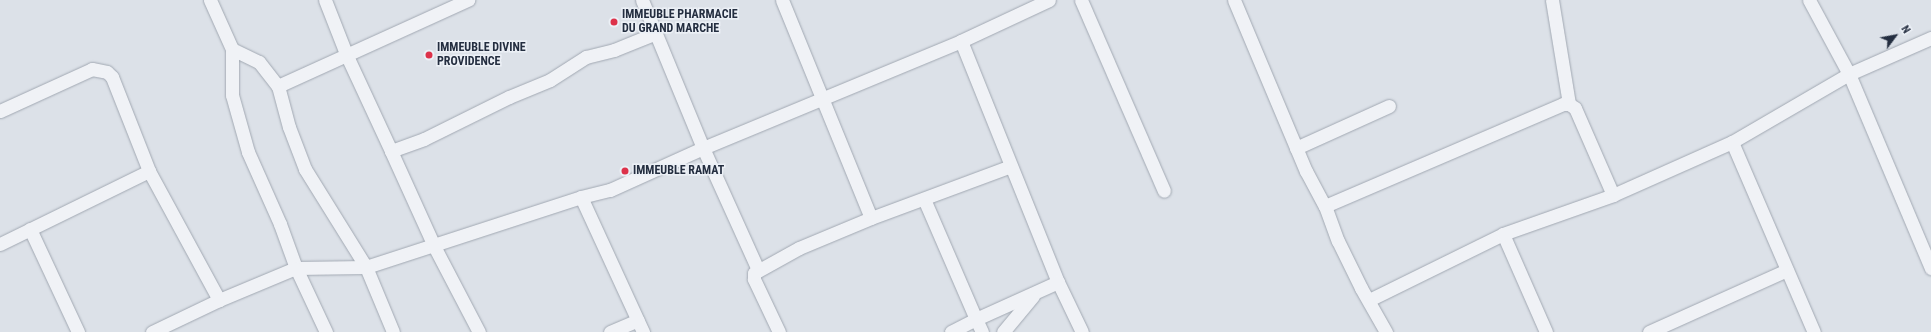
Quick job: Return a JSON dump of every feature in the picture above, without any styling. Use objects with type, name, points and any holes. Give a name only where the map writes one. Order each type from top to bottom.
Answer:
[{"type":"street","points":[[210,0],[232,49],[232,95],[246,145],[280,224],[296,268],[326,332]]},
{"type":"street","points":[[325,0],[347,56],[434,246],[479,332]]},
{"type":"street","points":[[278,86],[468,0]]},
{"type":"street","points":[[642,0],[703,148],[758,270]]},
{"type":"street","points":[[782,0],[871,218]]},
{"type":"street","points":[[152,332],[219,300],[296,268],[366,267],[434,246],[581,196],[610,190],[703,148],[822,100],[961,41],[1049,0]]},
{"type":"street","points":[[1081,0],[1164,191]]},
{"type":"street","points":[[1234,0],[1296,148],[1325,206],[1338,241],[1386,332]]},
{"type":"street","points":[[1552,0],[1569,104]]},
{"type":"street","points":[[1809,0],[1849,74],[1931,268]]},
{"type":"street","points":[[391,151],[424,139],[509,97],[550,80],[586,57],[614,50],[656,32]]},
{"type":"street","points":[[1369,300],[1503,234],[1613,195],[1732,142],[1849,74],[1931,38]]},
{"type":"street","points":[[961,41],[1058,282],[1082,332]]},
{"type":"street","points":[[232,49],[259,62],[278,86],[289,128],[305,169],[366,267],[394,332]]},
{"type":"street","points":[[0,111],[92,69],[107,72],[112,77],[148,172],[219,300]]},
{"type":"street","points":[[1325,206],[1563,104],[1569,104],[1575,108],[1613,195]]},
{"type":"street","points":[[1296,148],[1389,106]]},
{"type":"street","points":[[1732,142],[1814,332]]},
{"type":"street","points":[[779,332],[754,279],[753,275],[758,270],[799,248],[871,218],[1011,166]]},
{"type":"street","points":[[0,244],[148,172]]},
{"type":"street","points":[[581,196],[640,326],[610,332]]},
{"type":"street","points":[[924,199],[982,332]]},
{"type":"street","points":[[30,229],[78,332]]},
{"type":"street","points":[[1503,234],[1546,332]]},
{"type":"street","points":[[1649,332],[1675,327],[1787,270]]},
{"type":"street","points":[[951,332],[1058,282]]},
{"type":"street","points":[[1003,332],[1037,292]]},
{"type":"place","name":"IMMEUBLE PHARMACIE DU GRAND MARCHE","points":[[614,22]]},
{"type":"place","name":"IMMEUBLE DIVINE PROVIDENCE","points":[[429,55]]},
{"type":"place","name":"IMMEUBLE RAMAT","points":[[625,171]]}]
